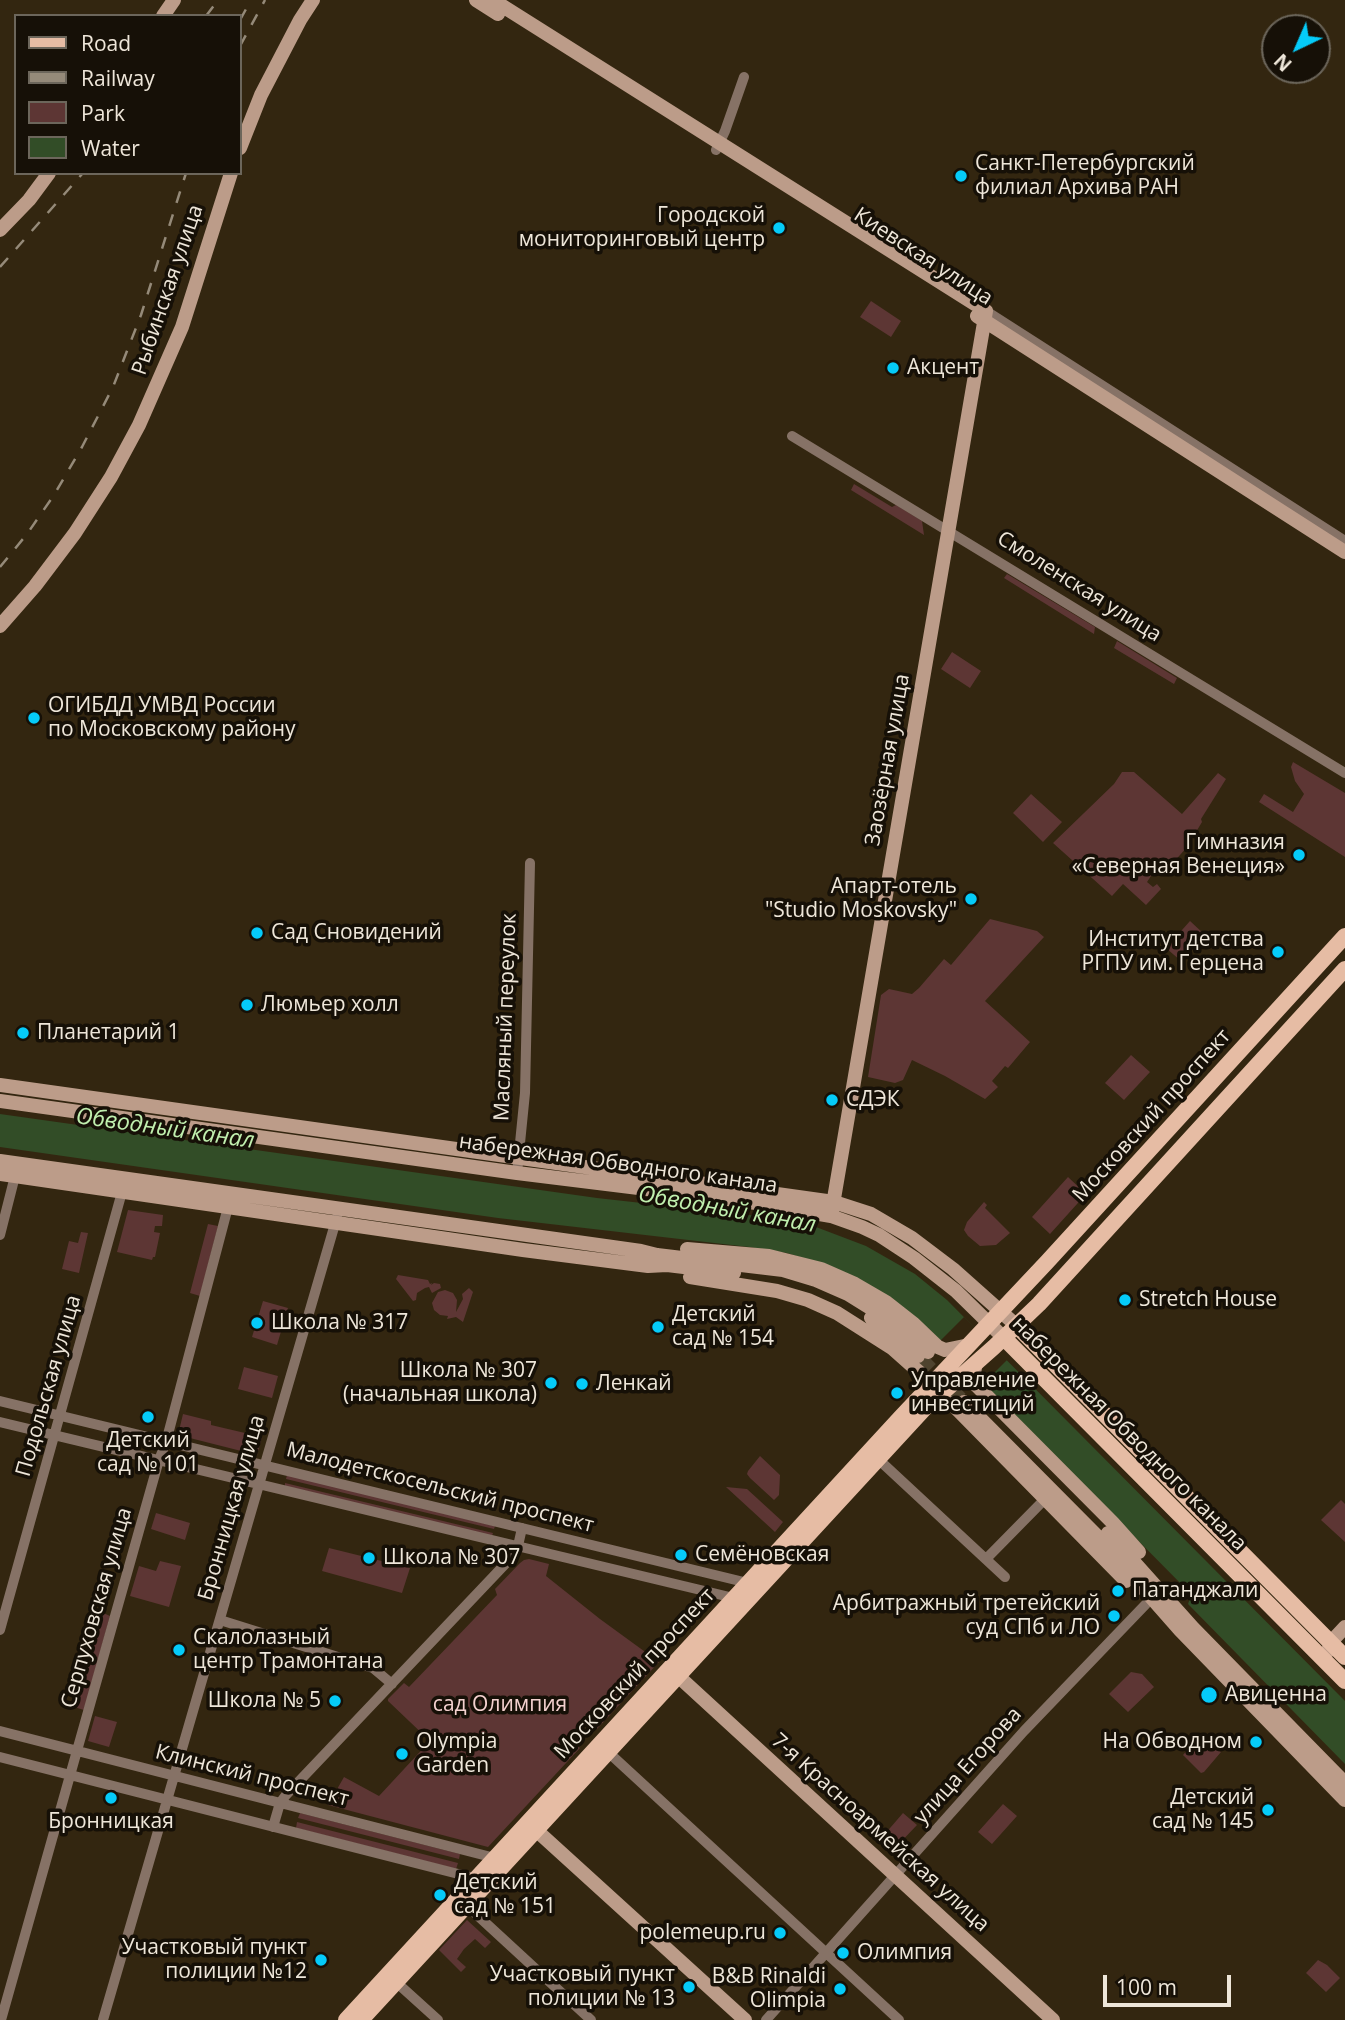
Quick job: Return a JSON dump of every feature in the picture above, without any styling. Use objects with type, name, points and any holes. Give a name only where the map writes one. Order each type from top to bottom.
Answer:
[{"type":"main road","points":[[242,143],[261,94],[313,0]]},
{"type":"main road","name":"Киевская улица","points":[[476,0],[718,146]]},
{"type":"main road","name":"Киевская улица","points":[[493,0],[985,316],[1345,552]]},
{"type":"main road","points":[[2,227],[29,200],[48,175]]},
{"type":"main road","name":"Рыбинская улица","points":[[0,626],[35,586],[75,533],[111,477],[139,425],[182,327],[230,175]]},
{"type":"main road","name":"Заозёрная улица","points":[[832,1209],[985,316]]},
{"type":"main road","name":"Московский проспект","points":[[965,1363],[985,1328],[1345,936]]},
{"type":"main road","name":"Московский проспект","points":[[346,2020],[482,1880],[536,1830],[678,1676],[741,1599],[748,1583],[933,1393],[965,1363],[999,1343],[1048,1295],[1345,969]]},
{"type":"main road","name":"набережная Обводного канала","points":[[0,1085],[519,1157],[832,1209]]},
{"type":"main road","name":"набережная Обводного канала","points":[[0,1101],[517,1173],[871,1214],[902,1232],[953,1269],[985,1328],[999,1343],[1345,1681]]},
{"type":"main road","points":[[0,1161],[337,1216],[492,1246],[779,1280],[844,1302],[925,1356],[906,1332],[848,1294],[816,1280],[774,1269],[337,1216],[228,1207],[8,1175]]},
{"type":"main road","points":[[641,1251],[659,1247],[769,1256],[821,1269],[855,1284],[901,1312],[938,1347],[965,1363],[976,1385],[1113,1523],[1143,1557],[1171,1603]]},
{"type":"main road","points":[[648,1266],[666,1274],[777,1291],[822,1305],[892,1348],[919,1373],[933,1393],[953,1405],[1157,1615],[1180,1629]]},
{"type":"main road","name":"набережная Обводного канала","points":[[985,1328],[1017,1326],[1344,1655]]},
{"type":"main road","name":"Московский проспект","points":[[482,1880],[495,1858],[878,1459],[924,1409],[933,1393]]},
{"type":"main road","points":[[1345,1783],[1171,1603],[1133,1559],[968,1399],[1099,1538],[1180,1629],[1345,1800]]},
{"type":"main road","points":[[1325,1661],[1331,1642],[1345,1627]]},
{"type":"main road","points":[[1325,1661],[1344,1655]]},
{"type":"main road","name":"7-я Красноармейская улица","points":[[678,1676],[1054,2020]]},
{"type":"main road","points":[[536,1830],[745,2020]]},
{"type":"main road","name":"Московский проспект","points":[[361,2020],[462,1902]]},
{"type":"street","points":[[718,146],[744,77]]},
{"type":"street","name":"Киевская улица","points":[[985,316],[1345,541]]},
{"type":"street","name":"Смоленская улица","points":[[792,436],[1345,773]]},
{"type":"street","name":"Масляный переулок","points":[[517,1173],[525,1093],[530,863]]},
{"type":"street","points":[[0,1235],[8,1175]]},
{"type":"street","name":"Подольская улица","points":[[0,1630],[122,1192]]},
{"type":"street","name":"Серпуховская улица","points":[[1,2020],[166,1442],[228,1207]]},
{"type":"street","name":"Бронницкая улица","points":[[103,2020],[337,1216]]},
{"type":"street","name":"Малодетскосельский проспект","points":[[0,1401],[748,1583]]},
{"type":"street","name":"Малодетскосельский проспект","points":[[0,1422],[741,1599]]},
{"type":"street","points":[[878,1459],[1005,1577]]},
{"type":"street","points":[[986,1559],[1045,1498]]},
{"type":"street","points":[[273,1827],[280,1803],[510,1559],[522,1528]]},
{"type":"street","name":"улица Егорова","points":[[766,2020],[1024,1731],[1146,1604]]},
{"type":"street","points":[[220,1620],[373,1668],[392,1684]]},
{"type":"street","name":"Клинский проспект","points":[[0,1731],[495,1858]]},
{"type":"street","points":[[608,1752],[899,2020]]},
{"type":"street","name":"Клинский проспект","points":[[0,1757],[482,1880]]},
{"type":"street","points":[[462,1902],[591,2020]]},
{"type":"street","points":[[396,1982],[438,2020]]},
{"type":"green space","points":[[871,301],[901,321],[891,337],[860,317]]},
{"type":"green space","points":[[854,484],[922,521],[924,535],[851,490]]},
{"type":"green space","points":[[1007,574],[1095,627],[1094,634],[1004,578]]},
{"type":"green space","points":[[1117,641],[1177,678],[1174,684],[1114,648]]},
{"type":"green space","points":[[952,652],[981,671],[970,688],[941,669]]},
{"type":"green space","points":[[1293,762],[1345,793],[1345,857],[1259,802],[1264,794],[1293,812],[1304,794],[1295,781],[1291,767]]},
{"type":"green space","points":[[1122,772],[1134,772],[1182,814],[1218,773],[1226,779],[1187,847],[1166,871],[1157,863],[1148,872],[1151,876],[1147,882],[1153,887],[1157,884],[1161,889],[1146,905],[1123,884],[1112,896],[1053,843],[1114,784]]},
{"type":"green space","points":[[1031,794],[1062,822],[1043,842],[1013,813]]},
{"type":"green space","points":[[990,919],[1037,931],[1044,937],[985,1001],[1030,1042],[1008,1068],[1005,1066],[992,1081],[998,1087],[985,1099],[912,1060],[903,1080],[895,1083],[868,1077],[881,995],[889,989],[912,994],[944,959],[951,965]]},
{"type":"green space","points":[[1190,921],[1204,934],[1181,961],[1166,948]]},
{"type":"green space","points":[[1131,1055],[1150,1072],[1124,1100],[1105,1083]]},
{"type":"green space","points":[[1068,1177],[1086,1194],[1050,1234],[1032,1217]]},
{"type":"green space","points":[[984,1202],[987,1205],[985,1208],[1010,1233],[996,1245],[980,1246],[964,1230],[967,1222]]},
{"type":"green space","points":[[128,1210],[163,1215],[162,1226],[155,1226],[154,1232],[160,1233],[152,1260],[117,1252]]},
{"type":"green space","points":[[208,1224],[218,1226],[200,1296],[190,1293]]},
{"type":"green space","points":[[81,1232],[88,1233],[79,1273],[62,1269],[69,1241],[78,1243]]},
{"type":"green space","points":[[398,1275],[428,1280],[431,1285],[440,1284],[441,1288],[432,1293],[429,1287],[425,1288],[417,1293],[416,1300],[413,1301],[396,1279]]},
{"type":"green space","points":[[469,1288],[473,1292],[463,1322],[456,1317],[447,1319],[448,1316],[440,1315],[434,1310],[432,1303],[438,1292],[445,1290],[453,1293],[457,1300],[456,1312],[463,1299],[462,1294]]},
{"type":"green space","points":[[263,1301],[288,1308],[277,1345],[252,1337]]},
{"type":"green space","points":[[244,1367],[278,1376],[272,1398],[238,1389]]},
{"type":"green space","points":[[183,1414],[211,1421],[211,1425],[262,1437],[257,1455],[178,1435]]},
{"type":"green space","points":[[760,1456],[780,1475],[779,1495],[774,1500],[747,1474]]},
{"type":"green space","points":[[287,1475],[495,1526],[494,1529],[286,1479]]},
{"type":"green space","points":[[285,1483],[493,1533],[492,1536],[285,1486]]},
{"type":"green space","points":[[726,1487],[747,1489],[783,1522],[775,1532]]},
{"type":"green space","points":[[1341,1500],[1345,1504],[1345,1542],[1321,1520]]},
{"type":"green space","points":[[156,1513],[190,1523],[185,1540],[151,1529]]},
{"type":"green space","points":[[329,1548],[410,1568],[402,1593],[322,1571]]},
{"type":"green space","name":"сад Олимпия","points":[[529,1559],[549,1564],[546,1576],[659,1662],[597,1729],[586,1720],[570,1738],[580,1748],[488,1847],[328,1805],[344,1777],[379,1796],[430,1741],[388,1699],[404,1683],[409,1687],[497,1595],[495,1589],[520,1563]]},
{"type":"green space","points":[[160,1561],[181,1566],[169,1607],[130,1596],[139,1566],[156,1571]]},
{"type":"green space","points":[[101,1612],[110,1616],[84,1710],[74,1707]]},
{"type":"green space","points":[[1131,1672],[1142,1674],[1154,1687],[1128,1712],[1109,1694]]},
{"type":"green space","points":[[95,1716],[117,1722],[109,1747],[88,1741]]},
{"type":"green space","points":[[1201,1735],[1206,1736],[1221,1752],[1201,1773],[1183,1755]]},
{"type":"green space","points":[[1003,1804],[1017,1816],[992,1844],[978,1832]]},
{"type":"green space","points":[[300,1813],[460,1854],[459,1859],[298,1818]]},
{"type":"green space","points":[[903,1813],[917,1825],[894,1846],[884,1835]]},
{"type":"green space","points":[[297,1822],[458,1863],[456,1869],[296,1828]]},
{"type":"green space","points":[[467,1920],[491,1942],[485,1948],[475,1939],[464,1949],[457,1959],[466,1967],[461,1972],[439,1950]]},
{"type":"green space","points":[[1318,1960],[1340,1978],[1326,1992],[1306,1973]]},
{"type":"water","name":"Обводный канал","points":[[0,1114],[597,1198],[767,1217],[816,1227],[866,1246],[915,1274],[947,1300],[1345,1701],[1345,1764],[1188,1604],[1189,1592],[929,1329],[822,1264],[787,1253],[749,1247],[498,1218],[0,1147]]},
{"type":"pier","points":[[964,1317],[1007,1360],[983,1384],[940,1341]]},
{"type":"tunnel","points":[[921,1359],[964,1402]]},
{"type":"railway","points":[[208,14],[218,0]]},
{"type":"railway","points":[[242,16],[251,0]]},
{"type":"railway","points":[[242,42],[265,0]]},
{"type":"railway","points":[[0,267],[81,175]]},
{"type":"railway","points":[[0,567],[54,495],[113,387],[141,315],[185,175]]},
{"type":"place","name":"Санкт-Петербургский филиал Архива РАН","points":[[961,176]]},
{"type":"place","name":"Городской мониторинговый центр","points":[[779,228]]},
{"type":"place","name":"Акцент","points":[[893,368]]},
{"type":"place","name":"ОГИБДД УМВД России по Московскому району","points":[[34,718]]},
{"type":"place","name":"Гимназия «Северная Венеция»","points":[[1299,855]]},
{"type":"place","name":"Апарт-отель \"Studio Moskovsky\"","points":[[971,899]]},
{"type":"place","name":"Сад Сновидений","points":[[257,933]]},
{"type":"place","name":"Институт детства РГПУ им. Герцена","points":[[1278,952]]},
{"type":"place","name":"Люмьер холл","points":[[247,1005]]},
{"type":"place","name":"Планетарий 1","points":[[23,1033]]},
{"type":"place","name":"СДЭК","points":[[832,1100]]},
{"type":"place","name":"Stretch House","points":[[1125,1300]]},
{"type":"place","name":"Школа № 317","points":[[257,1323]]},
{"type":"place","name":"Детский сад № 154","points":[[658,1327]]},
{"type":"place","name":"Школа № 307 (начальная школа)","points":[[551,1383]]},
{"type":"place","name":"Ленкай","points":[[582,1384]]},
{"type":"place","name":"Управление инвестиций","points":[[897,1393]]},
{"type":"place","name":"Детский сад № 101","points":[[148,1417]]},
{"type":"place","name":"Семёновская","points":[[681,1555]]},
{"type":"place","name":"Школа № 307","points":[[369,1558]]},
{"type":"place","name":"Патанджали","points":[[1118,1591]]},
{"type":"place","name":"Арбитражный третейский суд СПб и ЛО","points":[[1114,1616]]},
{"type":"place","name":"Скалолазный центр Трамонтана","points":[[179,1650]]},
{"type":"place","name":"Авиценна","points":[[1209,1695]]},
{"type":"place","name":"Школа № 5","points":[[335,1701]]},
{"type":"place","name":"На Обводном","points":[[1256,1742]]},
{"type":"place","name":"Olympiа Garden","points":[[402,1754]]},
{"type":"place","name":"Бронницкая","points":[[111,1798]]},
{"type":"place","name":"Детский сад № 145","points":[[1268,1810]]},
{"type":"place","name":"Детский сад № 151","points":[[440,1895]]},
{"type":"place","name":"polemeup.ru","points":[[780,1933]]},
{"type":"place","name":"Олимпия","points":[[843,1953]]},
{"type":"place","name":"Участковый пункт полиции №12","points":[[321,1960]]},
{"type":"place","name":"Участковый пункт полиции № 13","points":[[689,1987]]},
{"type":"place","name":"B&B Rinaldi Olimpia","points":[[840,1989]]}]
